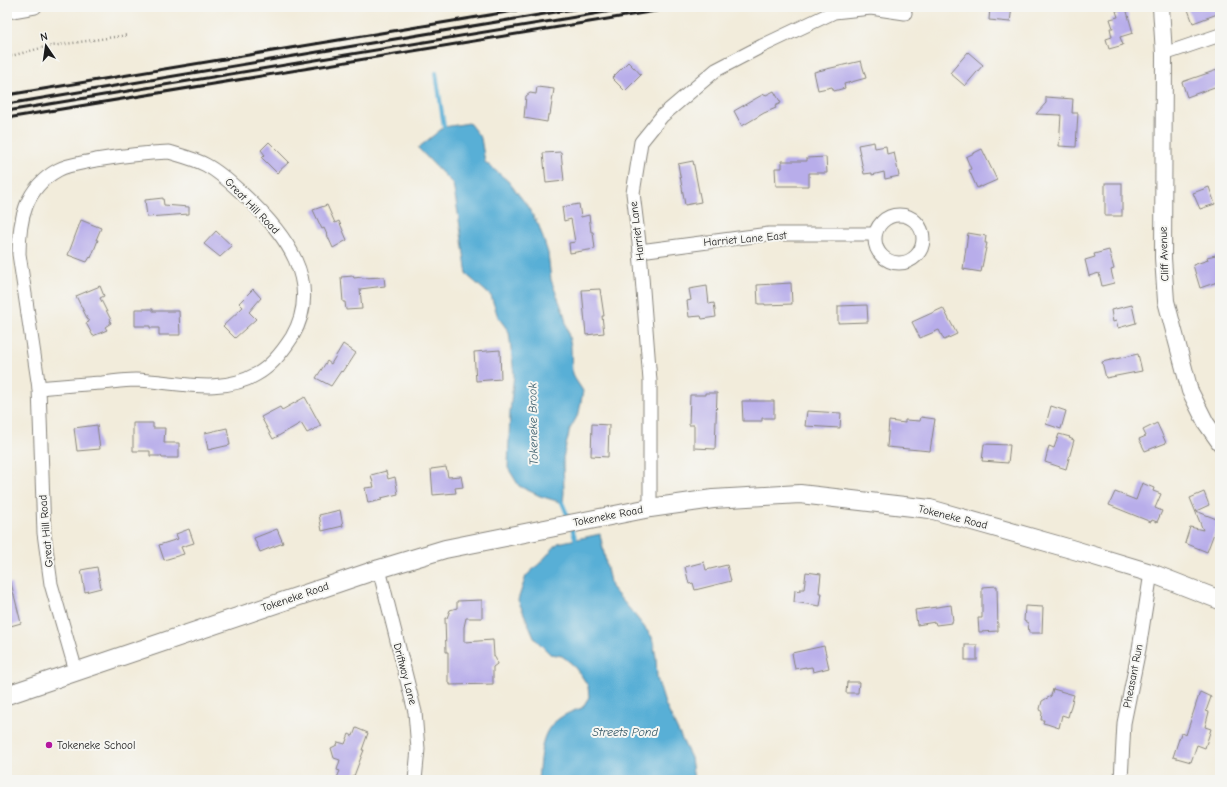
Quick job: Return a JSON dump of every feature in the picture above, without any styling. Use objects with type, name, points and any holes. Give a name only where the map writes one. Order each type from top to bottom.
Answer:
[{"type":"main road","name":"Tokeneke Road","points":[[7,695],[378,569],[446,549],[650,508],[714,499],[800,494],[930,509],[1151,573],[1220,600]]},
{"type":"street","points":[[7,12],[35,7]]},
{"type":"street","name":"Cliff Avenue","points":[[1161,7],[1164,54],[1163,258],[1166,300],[1190,391],[1206,423],[1220,443]]},
{"type":"street","name":"Harriet Lane","points":[[650,508],[650,381],[640,251],[633,193],[641,142],[662,116],[716,70],[834,12],[871,8],[905,13]]},
{"type":"street","points":[[1164,54],[1220,35]]},
{"type":"street","name":"Great Hill Road","points":[[38,388],[134,380],[216,387],[241,381],[257,374],[273,361],[286,346],[297,328],[302,310],[303,293],[302,276],[295,259],[280,234],[256,206],[222,175],[207,165],[169,152],[145,153],[89,162],[58,170],[41,182],[30,196],[22,216],[19,236],[19,254],[38,388],[44,533],[51,584],[76,671]]},
{"type":"street","name":"Harriet Lane East","points":[[640,251],[769,234],[874,234]]},
{"type":"street","name":"Driftway Lane","points":[[378,569],[415,712],[418,749],[415,780]]},
{"type":"street","name":"Pheasant Run","points":[[1120,780],[1124,723],[1139,649],[1151,573]]},
{"type":"path","points":[[7,57],[45,47],[128,35]]},
{"type":"water","points":[[469,123],[481,138],[485,162],[508,181],[526,204],[539,226],[548,253],[551,280],[564,314],[571,346],[572,374],[583,391],[579,413],[570,429],[563,458],[563,503],[540,496],[519,486],[508,468],[510,412],[514,374],[509,332],[498,317],[491,296],[467,275],[453,184],[418,148],[444,127]]},
{"type":"water","name":"Streets Pond","points":[[600,534],[611,587],[652,637],[656,657],[657,678],[665,704],[691,758],[694,780],[538,780],[541,754],[546,734],[558,719],[568,713],[582,708],[589,697],[588,686],[571,663],[562,656],[550,654],[535,639],[518,600],[526,576],[558,543]]},
{"type":"building","points":[[990,7],[1012,7],[1010,22],[989,20]]},
{"type":"building","points":[[1187,7],[1220,7],[1220,13],[1193,23]]},
{"type":"building","points":[[1126,8],[1133,33],[1120,37],[1123,45],[1109,49],[1106,39],[1112,37],[1110,28],[1113,28],[1110,19],[1118,17],[1116,11]]},
{"type":"building","points":[[968,52],[983,65],[965,86],[950,73]]},
{"type":"building","points":[[861,61],[866,78],[844,84],[845,88],[834,91],[832,87],[818,90],[814,72]]},
{"type":"building","points":[[628,62],[641,75],[625,91],[612,78]]},
{"type":"building","points":[[1220,69],[1220,85],[1187,97],[1182,82]]},
{"type":"building","points":[[537,87],[554,89],[550,115],[548,115],[547,122],[524,118],[526,96],[530,93],[536,94]]},
{"type":"building","points":[[774,91],[781,103],[775,106],[776,108],[742,126],[734,111],[762,95],[766,95]]},
{"type":"building","points":[[1046,97],[1073,99],[1072,113],[1078,113],[1076,147],[1059,146],[1061,115],[1036,114],[1046,103]]},
{"type":"building","points":[[269,142],[289,162],[277,173],[262,158],[265,155],[261,150]]},
{"type":"building","points":[[874,142],[875,148],[886,146],[887,154],[894,152],[899,176],[885,179],[884,172],[872,175],[872,173],[864,174],[858,145]]},
{"type":"building","points":[[982,149],[997,180],[977,188],[969,170],[971,169],[966,157]]},
{"type":"building","points":[[561,152],[564,181],[546,183],[543,153]]},
{"type":"building","points":[[826,157],[827,173],[809,173],[809,186],[776,186],[775,168],[782,168],[782,161],[807,161],[807,158]]},
{"type":"building","points":[[693,161],[701,202],[685,205],[678,164]]},
{"type":"building","points":[[1105,183],[1122,183],[1122,216],[1105,216]]},
{"type":"building","points":[[1209,187],[1215,204],[1200,209],[1193,193]]},
{"type":"building","points":[[163,198],[164,205],[189,207],[189,214],[147,217],[145,200]]},
{"type":"building","points":[[579,204],[581,217],[589,215],[595,249],[570,253],[569,243],[575,242],[571,219],[564,221],[562,207]]},
{"type":"building","points":[[327,205],[335,223],[339,221],[347,240],[333,248],[324,228],[322,229],[313,210]]},
{"type":"building","points":[[81,220],[101,228],[91,258],[90,257],[87,262],[68,255]]},
{"type":"building","points":[[216,231],[232,246],[220,257],[204,244]]},
{"type":"building","points":[[968,233],[986,236],[985,243],[987,243],[981,272],[963,269]]},
{"type":"building","points":[[1109,250],[1114,269],[1111,270],[1114,283],[1102,286],[1099,273],[1089,276],[1085,260],[1095,257],[1094,254]]},
{"type":"building","points":[[1220,254],[1220,281],[1200,288],[1193,265],[1208,260],[1207,257]]},
{"type":"building","points":[[353,276],[354,278],[384,277],[385,286],[360,289],[362,309],[346,310],[345,302],[343,302],[341,277]]},
{"type":"building","points":[[791,283],[792,304],[758,304],[757,285]]},
{"type":"building","points":[[100,286],[104,296],[100,298],[111,320],[111,323],[105,327],[107,330],[93,336],[86,323],[89,322],[76,296]]},
{"type":"building","points":[[707,286],[709,304],[714,303],[716,317],[702,319],[701,316],[689,317],[687,301],[691,300],[689,289]]},
{"type":"building","points":[[253,289],[261,298],[249,312],[256,319],[235,338],[223,326],[243,307],[239,303]]},
{"type":"building","points":[[600,289],[604,316],[602,316],[604,333],[586,335],[582,290]]},
{"type":"building","points":[[867,305],[868,322],[838,323],[838,306]]},
{"type":"building","points":[[1132,305],[1136,323],[1118,328],[1116,321],[1113,322],[1111,310]]},
{"type":"building","points":[[943,308],[957,334],[944,340],[939,330],[920,338],[912,322]]},
{"type":"building","points":[[135,309],[179,311],[180,335],[159,335],[159,328],[150,328],[150,326],[135,326]]},
{"type":"building","points":[[343,344],[356,353],[347,367],[346,366],[342,372],[341,371],[331,386],[316,378],[327,361],[331,364]]},
{"type":"building","points":[[500,350],[501,379],[476,381],[474,352]]},
{"type":"building","points":[[1138,354],[1142,371],[1106,378],[1102,362]]},
{"type":"building","points":[[705,393],[717,393],[715,449],[694,448],[694,425],[689,425],[690,395],[705,395]]},
{"type":"building","points":[[305,397],[321,426],[307,433],[301,423],[273,439],[261,417],[280,407],[282,410]]},
{"type":"building","points":[[742,401],[774,401],[774,418],[762,418],[762,421],[743,421]]},
{"type":"building","points":[[1051,406],[1066,411],[1061,429],[1046,424]]},
{"type":"building","points":[[807,411],[841,413],[840,428],[805,426]]},
{"type":"building","points":[[921,417],[935,419],[930,451],[887,447],[889,421],[905,423],[905,420],[920,421]]},
{"type":"building","points":[[133,423],[153,423],[153,428],[165,428],[164,443],[179,443],[179,458],[150,456],[150,451],[133,451]]},
{"type":"building","points":[[1157,423],[1166,443],[1145,451],[1139,439],[1146,436],[1143,430]]},
{"type":"building","points":[[592,424],[609,425],[608,457],[591,456]]},
{"type":"building","points":[[97,425],[100,449],[77,451],[74,428]]},
{"type":"building","points":[[227,428],[230,445],[208,450],[205,433]]},
{"type":"building","points":[[1059,434],[1070,437],[1069,438],[1074,440],[1066,469],[1045,462],[1049,446],[1054,448]]},
{"type":"building","points":[[984,444],[1010,445],[1008,463],[982,461]]},
{"type":"building","points":[[446,467],[448,477],[461,476],[463,487],[455,488],[456,493],[433,495],[431,469]]},
{"type":"building","points":[[386,471],[388,479],[395,477],[398,494],[368,503],[365,488],[374,487],[371,475]]},
{"type":"building","points":[[1142,483],[1154,488],[1153,491],[1161,494],[1155,508],[1162,511],[1157,522],[1152,520],[1151,522],[1109,505],[1115,492],[1136,500]]},
{"type":"building","points":[[1204,492],[1209,505],[1196,511],[1219,520],[1207,552],[1185,543],[1190,527],[1203,530],[1190,498]]},
{"type":"building","points":[[340,510],[343,526],[322,531],[319,515]]},
{"type":"building","points":[[189,529],[194,543],[181,547],[184,554],[164,560],[159,545],[178,539],[176,534]]},
{"type":"building","points":[[277,529],[283,543],[260,552],[254,538]]},
{"type":"building","points":[[704,562],[706,570],[727,565],[731,581],[695,590],[693,583],[689,584],[685,567]]},
{"type":"building","points":[[97,567],[101,588],[85,592],[81,570]]},
{"type":"building","points":[[806,572],[821,574],[819,593],[822,593],[820,606],[794,602],[795,590],[800,591],[800,589],[804,589]]},
{"type":"building","points":[[11,583],[21,623],[7,627],[7,584]]},
{"type":"building","points":[[997,586],[998,631],[979,632],[978,618],[982,618],[982,587]]},
{"type":"building","points":[[482,600],[482,618],[466,618],[464,627],[464,642],[493,640],[494,656],[497,664],[493,667],[493,684],[450,685],[450,683],[448,683],[448,652],[446,652],[445,618],[447,618],[450,610],[457,608],[457,601]]},
{"type":"building","points":[[951,605],[952,623],[936,625],[935,622],[917,625],[915,610]]},
{"type":"building","points":[[1025,606],[1043,607],[1042,633],[1029,633],[1028,623],[1024,621]]},
{"type":"building","points":[[965,645],[977,645],[977,660],[965,660]]},
{"type":"building","points":[[824,646],[829,668],[813,672],[812,667],[795,669],[792,653]]},
{"type":"building","points":[[847,682],[859,682],[858,693],[846,693]]},
{"type":"building","points":[[1053,689],[1074,695],[1068,717],[1062,715],[1059,728],[1043,723],[1044,720],[1041,720],[1042,713],[1040,709],[1042,701],[1051,696]]},
{"type":"building","points":[[1200,692],[1211,697],[1206,711],[1209,712],[1205,727],[1211,729],[1205,748],[1197,745],[1191,762],[1173,757],[1181,733],[1186,735]]},
{"type":"building","points":[[356,728],[368,733],[362,750],[364,750],[354,776],[353,775],[351,780],[336,780],[340,771],[337,770],[340,760],[334,758],[331,748],[337,745],[338,742],[345,744],[349,734],[353,736]]},
{"type":"waterway","name":"Tokeneke Brook","points":[[436,73],[446,132]]},
{"type":"waterway","name":"Tokeneke Brook","points":[[561,500],[569,519]]},
{"type":"waterway","name":"Tokeneke Brook","points":[[572,528],[577,544]]},
{"type":"railway","points":[[7,95],[538,7]]},
{"type":"railway","points":[[7,104],[586,7]]},
{"type":"railway","points":[[7,111],[636,7]]},
{"type":"railway","points":[[7,118],[680,7]]},
{"type":"place","name":"Tokeneke School","points":[[49,745]]}]
